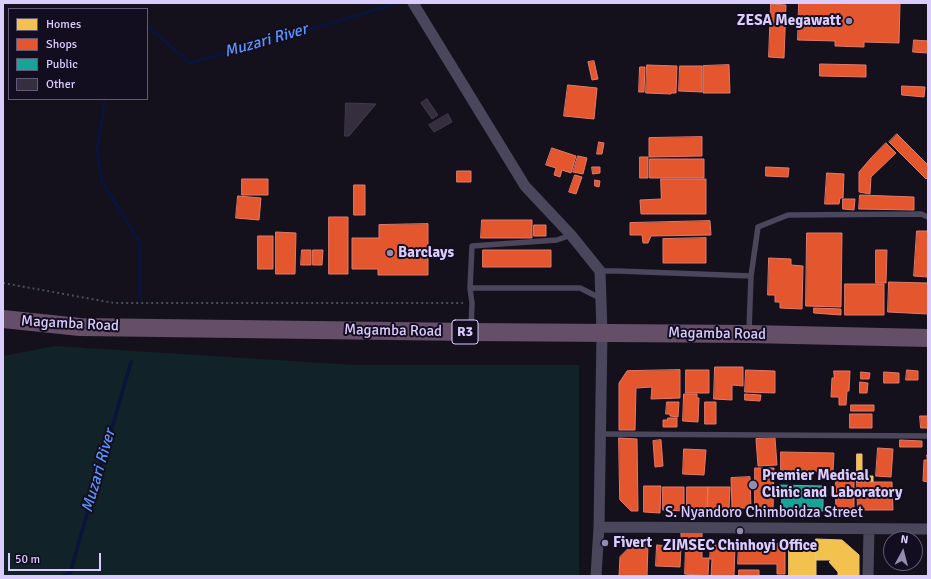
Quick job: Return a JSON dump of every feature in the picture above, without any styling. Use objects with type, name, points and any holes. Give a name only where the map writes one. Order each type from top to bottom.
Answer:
[{"type":"highway","name":"Magamba Road","points":[[3,319],[80,327],[748,334],[928,338]]},
{"type":"street","points":[[414,5],[525,186],[571,235],[600,271],[602,333],[599,527],[596,576]]},
{"type":"street","name":"S. Nyandoro Chimboidza Street","points":[[599,527],[928,529]]},
{"type":"street","points":[[868,529],[868,576]]},
{"type":"lane","points":[[748,334],[751,276],[758,227],[788,214],[921,214],[928,217]]},
{"type":"lane","points":[[472,332],[472,303],[470,288],[472,246],[557,240],[571,235]]},
{"type":"lane","points":[[600,271],[751,276]]},
{"type":"lane","points":[[470,288],[580,288],[600,298]]},
{"type":"lane","points":[[600,434],[928,436]]},
{"type":"path","points":[[3,283],[114,303],[472,303]]},
{"type":"green space","points":[[55,346],[354,365],[579,365],[579,576],[3,576],[3,356]]},
{"type":"building: Homes","points":[[857,454],[862,454],[862,476],[873,476],[873,482],[857,482]]},
{"type":"building: Homes","points":[[816,539],[842,540],[859,555],[859,576],[838,576],[838,572],[829,562],[831,560],[816,560]]},
{"type":"building: Homes","points":[[789,545],[816,546],[816,576],[789,576]]},
{"type":"building: Shops","name":"ZESA Megawatt","points":[[799,3],[900,3],[899,43],[864,42],[864,47],[835,46],[835,41],[798,40]]},
{"type":"building: Shops","points":[[771,4],[786,5],[784,58],[769,57]]},
{"type":"building: Shops","points":[[914,40],[928,41],[928,53],[913,52]]},
{"type":"building: Shops","points":[[594,61],[598,79],[592,80],[588,62]]},
{"type":"building: Shops","points":[[820,64],[866,65],[866,77],[820,76]]},
{"type":"building: Shops","points":[[647,65],[677,66],[676,93],[646,93]]},
{"type":"building: Shops","points":[[729,65],[730,93],[703,93],[703,66]]},
{"type":"building: Shops","points":[[680,66],[702,66],[702,92],[679,91]]},
{"type":"building: Shops","points":[[640,67],[645,67],[644,92],[639,92]]},
{"type":"building: Shops","points":[[568,85],[597,88],[594,119],[564,116]]},
{"type":"building: Shops","points":[[902,86],[925,87],[924,97],[902,95]]},
{"type":"building: Shops","points":[[897,134],[928,165],[928,177],[926,179],[889,142]]},
{"type":"building: Shops","points":[[702,137],[702,156],[649,157],[649,138]]},
{"type":"building: Shops","points":[[599,142],[604,143],[602,154],[597,154]]},
{"type":"building: Shops","points":[[886,143],[896,153],[871,177],[870,194],[859,192],[859,172]]},
{"type":"building: Shops","points":[[552,148],[576,156],[571,173],[562,170],[560,177],[554,175],[556,168],[546,165]]},
{"type":"building: Shops","points":[[578,156],[587,158],[583,174],[573,172]]},
{"type":"building: Shops","points":[[640,157],[648,157],[648,178],[640,178]]},
{"type":"building: Shops","points":[[650,159],[704,159],[704,178],[650,178]]},
{"type":"building: Shops","points":[[592,167],[600,167],[600,173],[593,174]]},
{"type":"building: Shops","points":[[766,167],[789,168],[788,177],[766,176]]},
{"type":"building: Shops","points":[[457,171],[471,171],[471,182],[457,182]]},
{"type":"building: Shops","points":[[827,173],[844,174],[843,198],[840,198],[839,204],[825,204]]},
{"type":"building: Shops","points":[[575,175],[582,177],[576,194],[569,192]]},
{"type":"building: Shops","points":[[242,179],[268,179],[268,195],[242,195]]},
{"type":"building: Shops","points":[[661,179],[706,179],[706,214],[641,214],[640,200],[661,199]]},
{"type":"building: Shops","points":[[595,180],[600,181],[599,187],[595,186]]},
{"type":"building: Shops","points":[[354,185],[365,185],[365,215],[354,215]]},
{"type":"building: Shops","points":[[860,195],[914,197],[914,210],[859,209]]},
{"type":"building: Shops","points":[[238,196],[261,198],[259,220],[236,218]]},
{"type":"building: Shops","points":[[843,199],[855,199],[854,210],[843,209]]},
{"type":"building: Shops","points":[[329,217],[348,217],[348,274],[329,274]]},
{"type":"building: Shops","points":[[482,220],[532,220],[532,238],[481,238]]},
{"type":"building: Shops","points":[[710,221],[711,235],[651,236],[648,243],[643,243],[642,235],[630,235],[630,223]]},
{"type":"building: Shops","name":"Barclays","points":[[428,224],[428,275],[378,275],[378,269],[352,269],[352,238],[379,238],[379,225]]},
{"type":"building: Shops","points":[[534,225],[546,225],[546,236],[534,236]]},
{"type":"building: Shops","points":[[917,231],[928,231],[927,277],[914,276]]},
{"type":"building: Shops","points":[[276,232],[296,233],[295,274],[276,274]]},
{"type":"building: Shops","points":[[807,233],[842,233],[841,307],[806,306]]},
{"type":"building: Shops","points":[[258,236],[273,236],[273,269],[258,269]]},
{"type":"building: Shops","points":[[706,238],[706,263],[663,263],[663,239]]},
{"type":"building: Shops","points":[[302,250],[311,250],[311,265],[301,265]]},
{"type":"building: Shops","points":[[313,250],[323,250],[322,265],[313,265]]},
{"type":"building: Shops","points":[[483,250],[551,250],[551,267],[483,267]]},
{"type":"building: Shops","points":[[876,250],[887,250],[886,283],[876,283]]},
{"type":"building: Shops","points":[[769,258],[791,259],[791,265],[803,266],[802,309],[780,308],[780,302],[775,302],[775,295],[768,295]]},
{"type":"building: Shops","points":[[889,282],[928,283],[928,314],[888,312]]},
{"type":"building: Shops","points":[[845,284],[884,284],[884,315],[845,315]]},
{"type":"building: Shops","points":[[814,308],[841,309],[841,315],[814,313]]},
{"type":"building: Shops","points":[[715,367],[743,367],[743,386],[732,385],[732,400],[714,399]]},
{"type":"building: Shops","points":[[680,370],[680,398],[651,399],[652,387],[636,388],[635,430],[619,430],[619,383],[627,371]]},
{"type":"building: Shops","points":[[686,370],[709,370],[709,393],[686,393]]},
{"type":"building: Shops","points":[[746,370],[775,371],[775,393],[745,392]]},
{"type":"building: Shops","points":[[907,370],[918,371],[918,380],[906,380]]},
{"type":"building: Shops","points":[[834,371],[850,371],[849,391],[847,391],[846,405],[839,405],[839,397],[831,397]]},
{"type":"building: Shops","points":[[861,372],[870,373],[869,379],[861,379]]},
{"type":"building: Shops","points":[[884,372],[899,373],[899,383],[884,383]]},
{"type":"building: Shops","points":[[860,382],[868,383],[867,393],[860,393]]},
{"type":"building: Shops","points":[[684,394],[697,394],[697,398],[699,398],[698,422],[683,421]]},
{"type":"building: Shops","points":[[745,394],[761,395],[760,401],[745,400]]},
{"type":"building: Shops","points":[[667,402],[679,402],[678,417],[666,414]]},
{"type":"building: Shops","points":[[705,402],[716,402],[716,424],[705,424]]},
{"type":"building: Shops","points":[[851,405],[874,405],[874,411],[851,411]]},
{"type":"building: Shops","points":[[850,414],[872,414],[872,428],[850,428]]},
{"type":"building: Shops","points":[[920,416],[928,416],[928,428],[921,428]]},
{"type":"building: Shops","points":[[668,418],[677,418],[677,427],[663,427],[663,420],[667,420]]},
{"type":"building: Shops","points":[[619,438],[637,439],[638,511],[631,511],[620,500]]},
{"type":"building: Shops","points":[[775,438],[777,465],[758,466],[756,439]]},
{"type":"building: Shops","points":[[661,440],[663,466],[655,467],[653,441]]},
{"type":"building: Shops","points":[[900,440],[922,441],[922,447],[900,447]]},
{"type":"building: Shops","points":[[878,448],[893,449],[891,477],[876,476]]},
{"type":"building: Shops","points":[[684,449],[706,450],[704,475],[683,474]]},
{"type":"building: Shops","points":[[781,452],[834,453],[833,472],[781,471]]},
{"type":"building: Shops","points":[[927,455],[928,482],[923,481],[924,460],[927,460]]},
{"type":"building: Shops","points":[[755,468],[774,468],[773,511],[755,511]]},
{"type":"building: Shops","points":[[750,477],[751,508],[732,508],[731,478]]},
{"type":"building: Shops","points":[[836,479],[854,479],[854,509],[836,509]]},
{"type":"building: Shops","points":[[857,482],[892,482],[893,510],[858,510]]},
{"type":"building: Shops","points":[[644,486],[661,486],[660,513],[644,512]]},
{"type":"building: Shops","points":[[663,487],[684,487],[684,511],[663,510]]},
{"type":"building: Shops","points":[[687,487],[708,487],[707,509],[687,508]]},
{"type":"building: Shops","points":[[708,487],[730,487],[729,510],[708,510]]},
{"type":"building: Shops","points":[[702,530],[702,539],[681,539],[681,531]]},
{"type":"building: Shops","points":[[634,543],[648,544],[647,576],[619,576],[620,557]]},
{"type":"building: Shops","points":[[739,543],[785,544],[785,574],[777,574],[777,564],[738,564]]},
{"type":"building: Shops","points":[[657,545],[681,547],[680,567],[656,566]]},
{"type":"building: Shops","points":[[711,545],[735,546],[734,576],[711,576]]},
{"type":"building: Shops","points":[[686,547],[702,547],[702,558],[709,558],[708,576],[685,574]]},
{"type":"building: Shops","points":[[739,570],[759,570],[759,576],[739,576]]},
{"type":"building: Public","points":[[779,485],[823,486],[823,511],[781,510],[782,498],[779,497]]},
{"type":"building: Other","points":[[427,99],[438,115],[432,119],[421,103]]},
{"type":"building: Other","points":[[346,103],[376,104],[349,136],[345,136]]},
{"type":"building: Other","points":[[448,114],[452,122],[434,132],[429,125]]},
{"type":"waterway","name":"Muzari River","points":[[148,27],[190,63],[299,33],[397,3]]},
{"type":"waterway","name":"Muzari River","points":[[105,100],[97,149],[102,181],[140,243],[140,299]]},
{"type":"waterway","name":"Muzari River","points":[[63,576],[70,573],[131,362]]},
{"type":"place","name":"ZESA Megawatt","points":[[849,21]]},
{"type":"place","name":"Barclays","points":[[390,253]]},
{"type":"place","name":"Premier Medical Clinic and Laboratory","points":[[753,485]]},
{"type":"place","name":"ZIMSEC Chinhoyi Office","points":[[740,531]]},
{"type":"place","name":"Fivert","points":[[605,543]]}]
